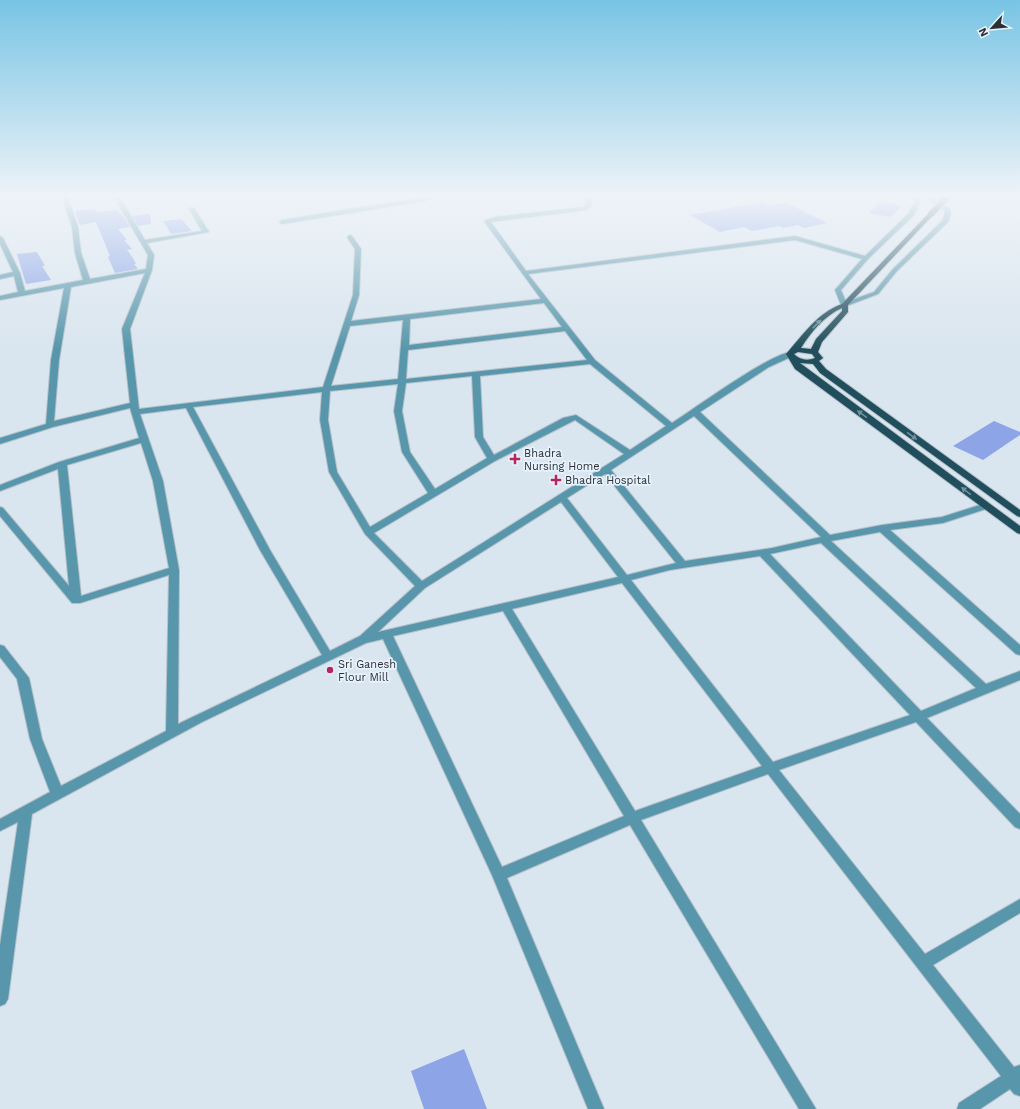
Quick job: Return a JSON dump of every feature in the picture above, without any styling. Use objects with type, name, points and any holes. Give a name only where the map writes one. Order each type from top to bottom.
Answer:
[{"type":"main road","points":[[793,354],[804,336],[832,308],[844,305],[901,246]]},
{"type":"main road","points":[[814,352],[819,341],[846,311],[844,305]]},
{"type":"main road","points":[[793,354],[814,352]]},
{"type":"main road","points":[[814,352],[818,356],[815,361]]},
{"type":"main road","points":[[793,354],[801,362],[815,361],[829,375],[1020,514]]},
{"type":"main road","points":[[793,354],[798,366],[1020,531]]},
{"type":"street","points":[[4,246],[17,273],[22,293]]},
{"type":"street","points":[[77,246],[87,281]]},
{"type":"street","points":[[146,246],[151,255],[148,270],[126,329],[135,408],[158,481],[174,570],[172,733]]},
{"type":"street","points":[[356,246],[358,249],[356,295],[326,389],[324,420],[333,472],[368,532],[421,586]]},
{"type":"street","points":[[505,246],[592,362],[672,427]]},
{"type":"street","points":[[524,273],[735,246]]},
{"type":"street","points":[[823,246],[866,258]]},
{"type":"street","points":[[879,246],[838,290],[844,305],[876,293],[895,270],[920,246]]},
{"type":"street","points":[[0,258],[9,256]]},
{"type":"street","points":[[1,299],[22,293],[148,270]]},
{"type":"street","points":[[0,276],[17,273]]},
{"type":"street","points":[[50,425],[55,360],[68,284]]},
{"type":"street","points":[[347,324],[545,301]]},
{"type":"street","points":[[407,317],[398,411],[406,452],[434,494]]},
{"type":"street","points":[[405,348],[567,329]]},
{"type":"street","points":[[364,639],[421,586],[606,470],[766,365],[793,354]]},
{"type":"street","points":[[0,441],[50,425],[135,408],[188,406],[326,389],[592,362]]},
{"type":"street","points":[[476,374],[479,437],[492,459]]},
{"type":"street","points":[[188,406],[265,550],[328,656]]},
{"type":"street","points":[[695,412],[985,690]]},
{"type":"street","points":[[368,532],[492,459],[566,420],[576,417],[630,454]]},
{"type":"street","points":[[0,488],[62,464],[144,439]]},
{"type":"street","points":[[62,464],[76,601]]},
{"type":"street","points":[[606,470],[682,565]]},
{"type":"street","points":[[562,497],[771,769],[923,963],[1018,1079],[965,1109]]},
{"type":"street","points":[[0,825],[172,733],[364,639],[506,608],[682,565],[762,552],[882,528],[943,520],[986,506]]},
{"type":"street","points":[[0,510],[76,601]]},
{"type":"street","points":[[882,528],[1020,650]]},
{"type":"street","points":[[762,552],[1020,822]]},
{"type":"street","points":[[76,601],[174,570]]},
{"type":"street","points":[[506,608],[808,1109]]},
{"type":"street","points":[[387,635],[499,875],[596,1109]]},
{"type":"street","points":[[0,650],[23,678],[36,740],[58,794]]},
{"type":"street","points":[[499,875],[632,818],[920,716],[1020,675]]},
{"type":"street","points":[[0,999],[26,810]]},
{"type":"street","points":[[923,963],[1020,905]]},
{"type":"building","points":[[106,246],[129,246],[132,249],[127,250],[138,269],[115,273],[108,257],[110,256]]},
{"type":"building","points":[[37,252],[45,266],[42,266],[51,280],[26,284],[17,254]]},
{"type":"building","points":[[994,421],[1020,432],[1020,435],[983,460],[953,446]]},
{"type":"building","points":[[464,1049],[487,1109],[424,1109],[411,1071]]},
{"type":"place","name":"Bhadra Nursing Home","points":[[515,459]]},
{"type":"place","name":"Bhadra Hospital","points":[[556,480]]},
{"type":"place","name":"Sri Ganesh Flour Mill","points":[[330,670]]}]
